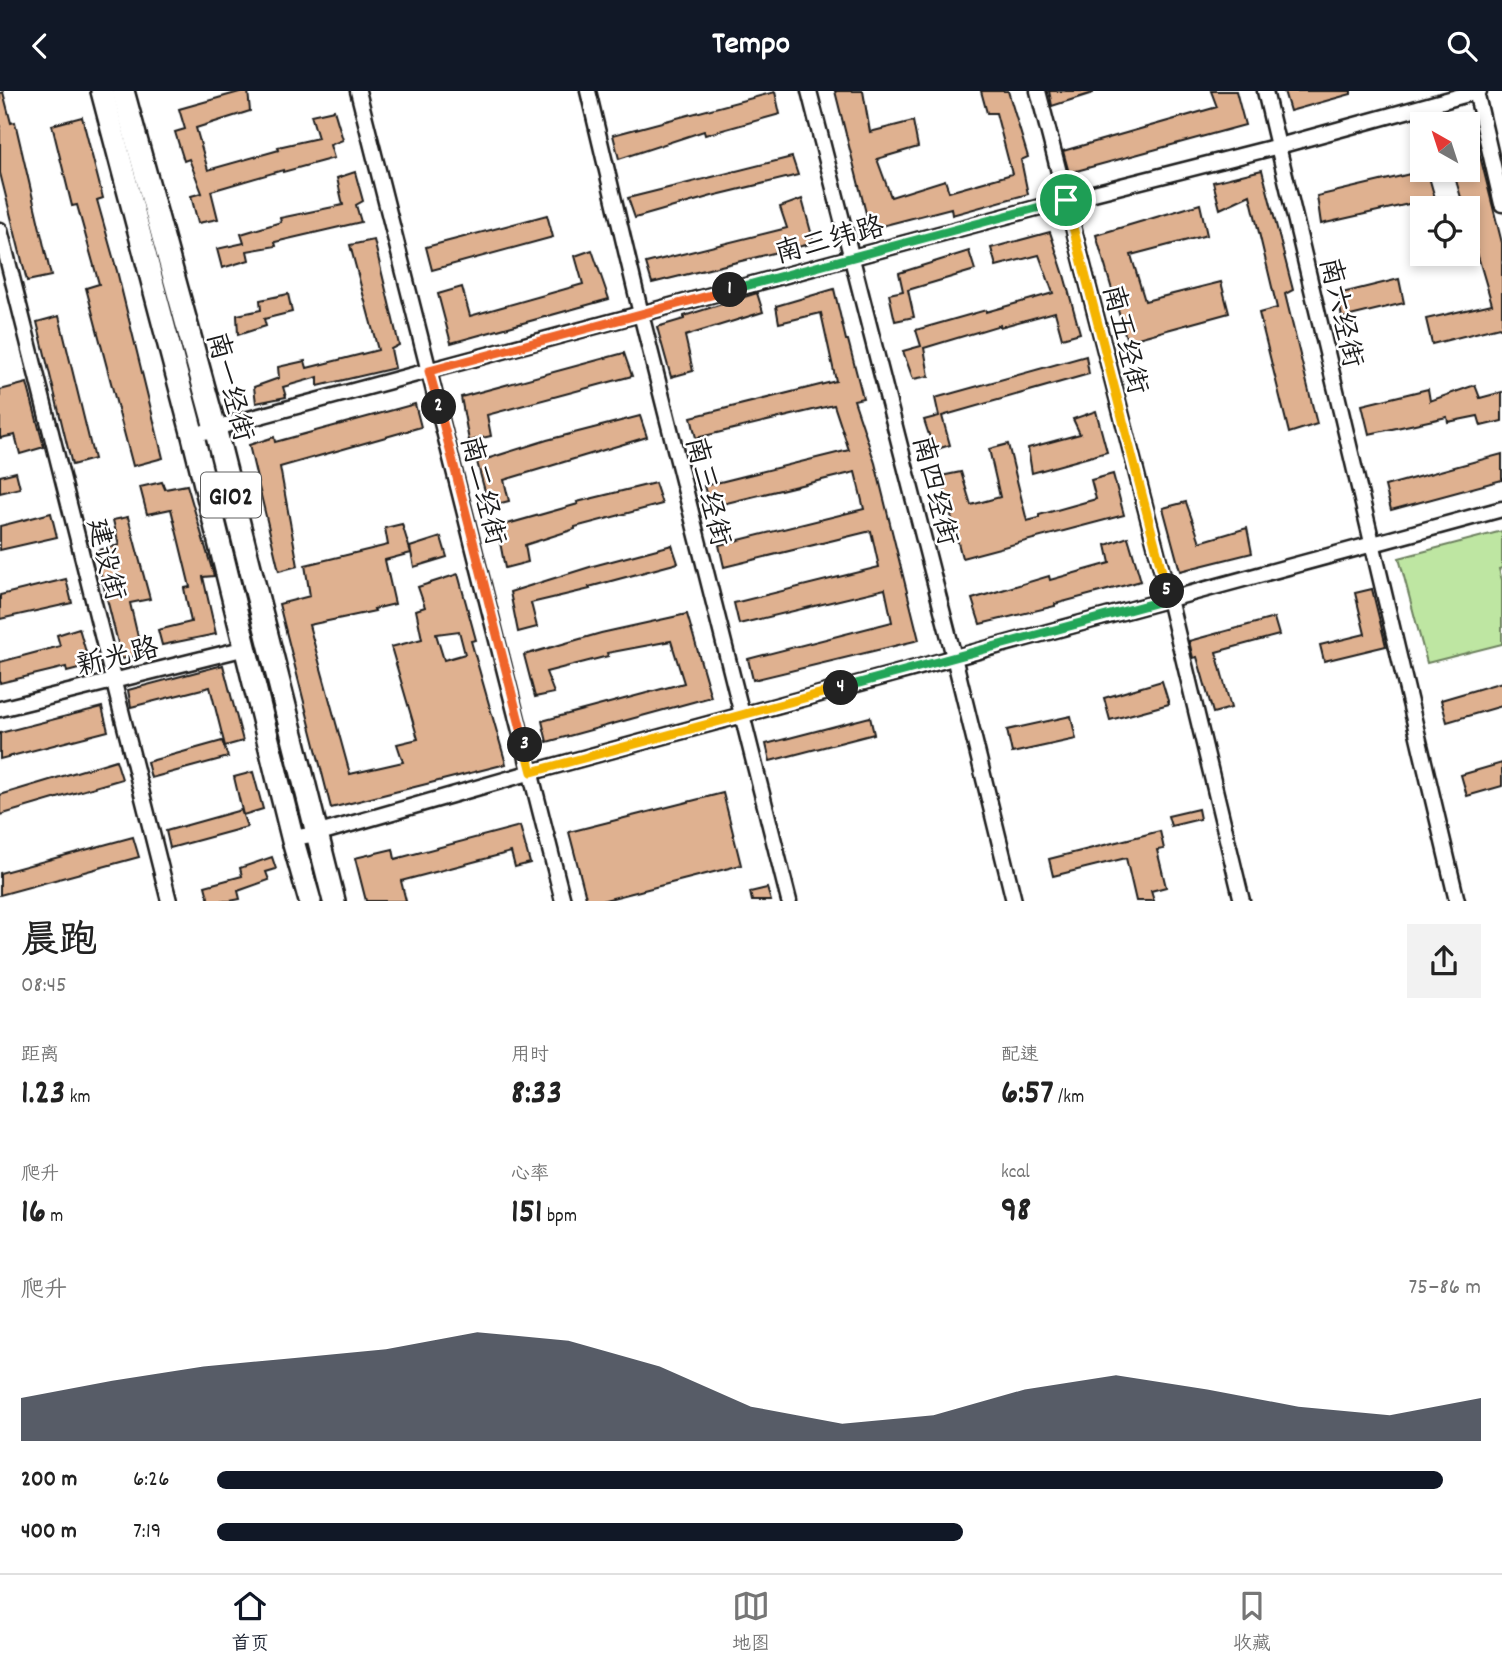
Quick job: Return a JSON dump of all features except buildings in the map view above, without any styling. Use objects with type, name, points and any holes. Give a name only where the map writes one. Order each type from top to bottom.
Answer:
[{"type":"highway","name":"南一经街","points":[[102,91],[193,436],[310,901]]},
{"type":"highway","name":"南一经街","points":[[123,91],[215,428],[308,836],[334,901]]},
{"type":"street","name":"南二经街","points":[[358,91],[563,901]]},
{"type":"street","name":"南三经街","points":[[588,91],[640,314],[789,901]]},
{"type":"street","name":"南四经街","points":[[809,91],[1014,901]]},
{"type":"street","name":"南五经街","points":[[1038,91],[1169,599],[1242,901]]},
{"type":"street","name":"南六经街","points":[[1265,91],[1457,901]]},
{"type":"street","name":"南三纬路","points":[[193,436],[1477,91]]},
{"type":"street","points":[[1477,91],[1502,204]]},
{"type":"street","name":"建设街","points":[[0,230],[169,901]]},
{"type":"street","points":[[308,836],[532,772],[1502,509]]},
{"type":"street","name":"新光路","points":[[0,709],[246,648]]},
{"type":"green space","points":[[1502,531],[1502,568],[1499,569],[1502,580],[1502,644],[1427,663],[1399,558]]},
{"type":"route","points":[[1066,200],[1169,599],[532,772],[429,371],[1066,200]]}]
